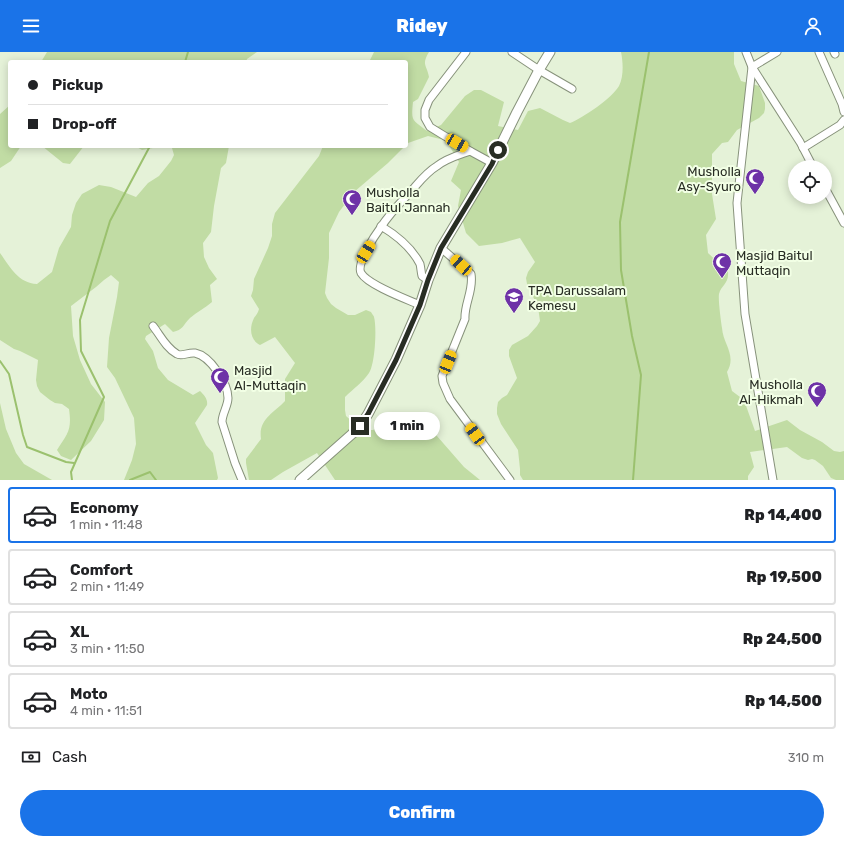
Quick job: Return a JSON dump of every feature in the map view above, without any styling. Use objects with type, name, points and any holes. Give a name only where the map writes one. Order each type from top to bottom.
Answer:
[{"type":"street","points":[[466,52],[429,100],[425,110],[425,118],[430,126],[443,135],[492,164]]},
{"type":"street","points":[[512,52],[572,89]]},
{"type":"street","points":[[300,480],[360,426],[368,414],[396,360],[420,305],[441,248],[492,164],[517,112],[550,52]]},
{"type":"street","points":[[746,52],[752,67],[809,160]]},
{"type":"street","points":[[752,67],[778,52]]},
{"type":"street","points":[[819,52],[842,104],[844,112]]},
{"type":"street","points":[[752,67],[737,204],[745,314],[773,480]]},
{"type":"street","points":[[803,148],[840,126],[844,120]]},
{"type":"street","points":[[420,305],[376,286],[361,273],[360,264],[381,226],[425,176],[436,166],[449,158],[470,151]]},
{"type":"street","points":[[832,201],[844,223]]},
{"type":"street","points":[[381,226],[404,243],[419,263],[422,276],[428,280]]},
{"type":"street","points":[[441,248],[471,274],[472,280],[464,311],[465,319],[442,376],[443,383],[450,399],[510,480]]},
{"type":"street","points":[[153,326],[170,349],[181,355],[194,353],[203,356],[222,378],[227,391],[228,399],[222,417],[222,422],[242,480]]},
{"type":"green space","points":[[47,52],[257,52],[247,60],[42,60]]},
{"type":"green space","points":[[374,52],[429,52],[425,60],[425,65],[429,77],[418,99],[413,102],[412,113],[415,122],[427,131],[441,125],[465,96],[474,90],[481,90],[504,102],[498,126],[518,130],[528,111],[540,108],[570,123],[597,107],[619,86],[623,69],[621,52],[734,52],[734,64],[741,81],[759,86],[765,103],[765,109],[764,113],[759,118],[737,130],[728,142],[722,143],[712,154],[712,194],[716,219],[706,235],[708,253],[728,272],[726,282],[719,294],[723,334],[731,360],[727,372],[732,391],[744,400],[755,431],[787,420],[834,451],[844,451],[844,480],[836,480],[831,478],[823,466],[815,460],[802,458],[787,447],[750,452],[754,467],[748,476],[748,480],[523,480],[520,475],[518,450],[501,424],[497,414],[497,408],[498,402],[507,395],[517,378],[509,356],[509,350],[512,345],[528,336],[540,321],[538,307],[527,284],[526,278],[535,262],[520,238],[502,243],[479,246],[466,233],[458,206],[461,190],[451,181],[459,162],[447,142],[428,136],[408,143],[408,60],[370,60]]},
{"type":"green space","points":[[8,107],[8,148],[20,148],[11,161],[0,168],[0,114]]},
{"type":"green space","points":[[44,148],[82,148],[70,164],[63,163]]},
{"type":"green space","points":[[138,148],[153,148],[142,150]]},
{"type":"green space","points":[[172,148],[229,148],[226,163],[221,168],[211,232],[203,243],[204,257],[209,268],[217,279],[210,285],[212,302],[190,318],[179,330],[173,332],[165,324],[146,336],[145,339],[153,351],[158,368],[168,380],[193,395],[200,391],[206,399],[207,405],[195,423],[206,445],[213,453],[218,478],[217,480],[124,480],[132,460],[136,444],[134,418],[115,378],[107,367],[109,338],[119,282],[111,275],[71,306],[73,336],[80,360],[91,384],[105,402],[104,420],[91,441],[71,460],[61,456],[57,450],[68,431],[70,422],[69,409],[62,404],[55,403],[40,392],[36,380],[38,360],[14,349],[0,340],[0,253],[15,273],[25,281],[37,284],[52,272],[59,248],[71,227],[72,215],[76,203],[82,194],[99,185],[111,187],[136,197],[148,183],[159,176],[174,155]]},
{"type":"green space","points":[[322,148],[403,148],[354,192],[339,212],[329,233],[329,258],[325,293],[327,298],[331,304],[348,315],[355,315],[366,310],[371,312],[375,322],[375,346],[371,369],[364,379],[345,397],[346,416],[355,424],[367,430],[373,430],[379,427],[391,426],[405,415],[411,413],[417,415],[464,467],[480,480],[335,480],[317,453],[271,480],[249,480],[246,459],[261,439],[264,421],[285,401],[285,379],[295,363],[275,337],[260,345],[252,337],[251,326],[259,309],[251,296],[254,279],[272,236],[272,224],[275,213],[319,156]]},
{"type":"green space","points":[[0,403],[6,429],[16,453],[24,464],[52,480],[0,480]]},
{"type":"waterway","points":[[186,60],[188,52]]},
{"type":"waterway","points":[[633,480],[641,375],[632,336],[621,270],[620,222],[649,52]]},
{"type":"waterway","points":[[72,480],[71,472],[104,397],[81,351],[80,320],[110,221],[149,148]]},
{"type":"waterway","points":[[0,361],[9,374],[27,447],[66,462],[74,463]]},
{"type":"waterway","points":[[130,480],[150,472],[156,480]]},
{"type":"place","name":"Musholla Asy-Syuro","points":[[755,195]]},
{"type":"place","name":"Musholla Baitul Jannah","points":[[352,216]]},
{"type":"place","name":"Masjid Baitul Muttaqin","points":[[722,279]]},
{"type":"place","name":"TPA Darussalam Kemesu","points":[[514,314]]},
{"type":"place","name":"Masjid Al-Muttaqin","points":[[220,394]]},
{"type":"place","name":"Musholla Al-Hikmah","points":[[817,408]]},
{"type":"route","points":[[360,426],[368,414],[396,360],[420,305],[441,248],[492,164],[498,150]]}]
